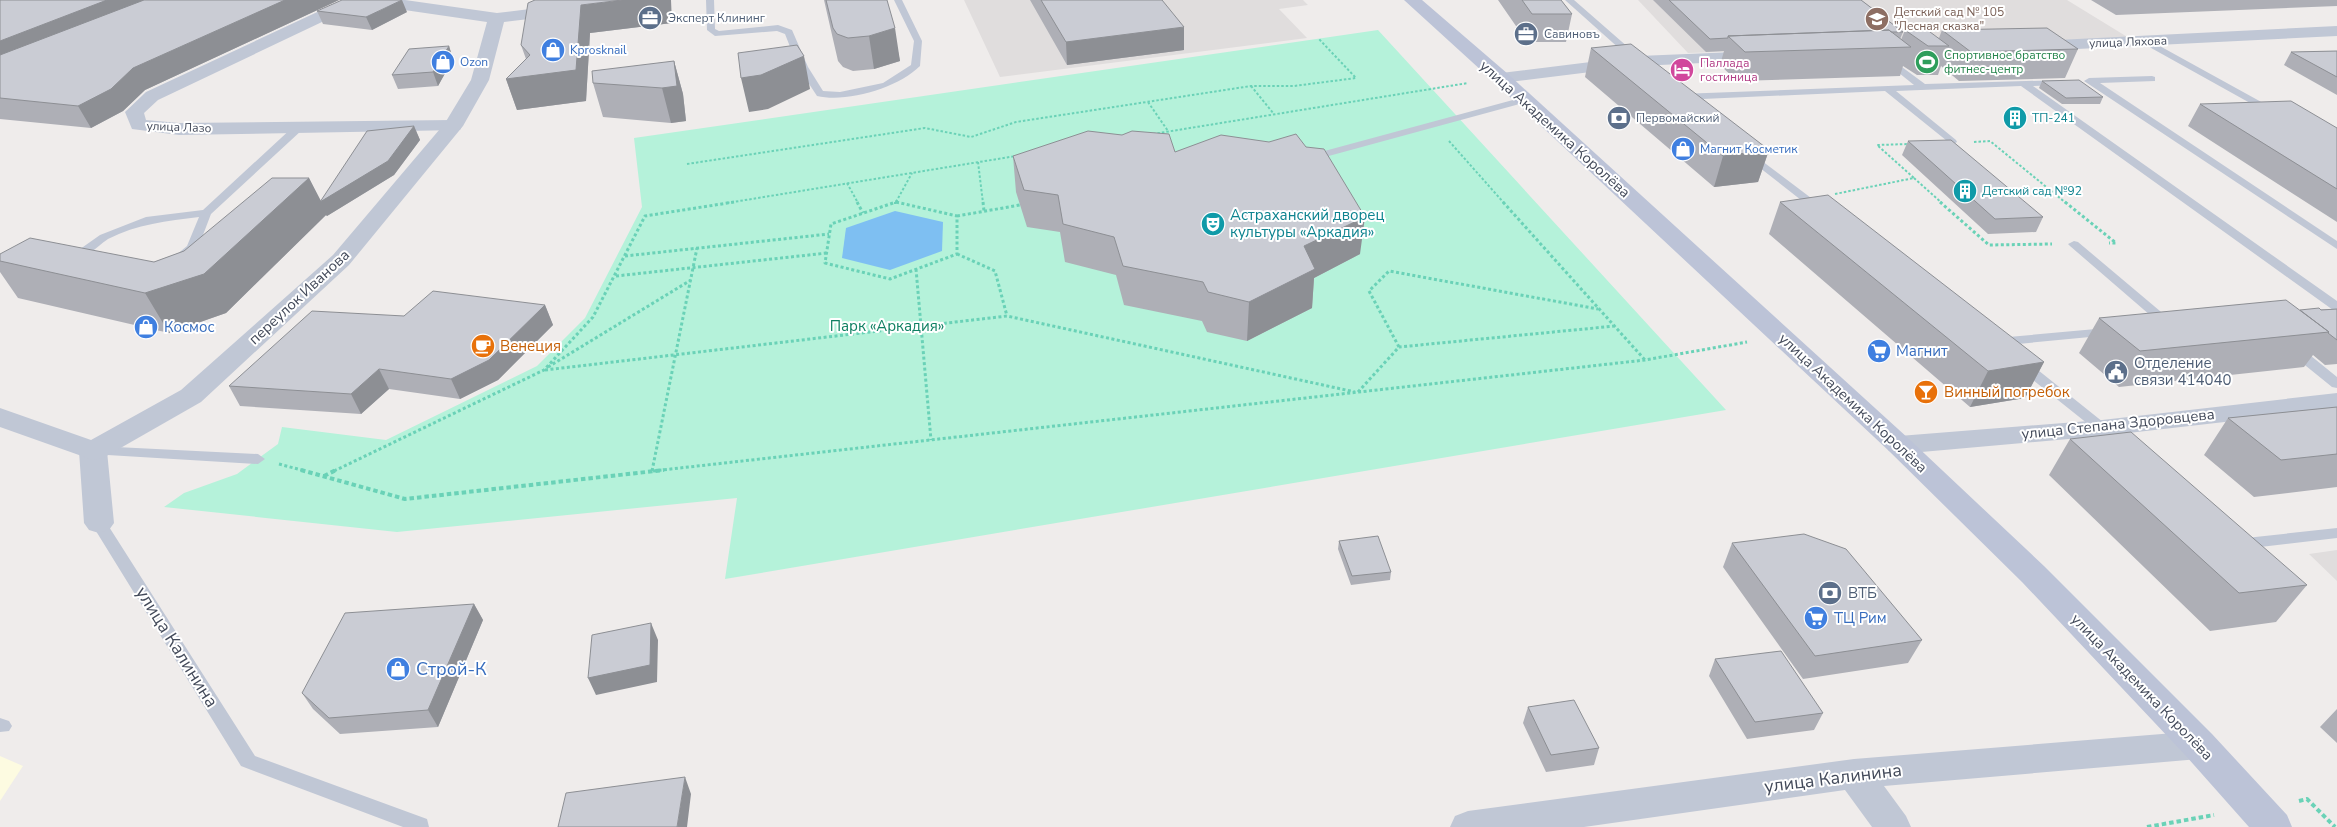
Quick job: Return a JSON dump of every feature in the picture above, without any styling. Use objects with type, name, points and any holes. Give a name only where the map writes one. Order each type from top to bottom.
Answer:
[{"type":"main road","name":"улица Академика Королёва","points":[[1412,0],[1500,78],[1899,445],[2033,574],[2199,745],[2272,827]]},
{"type":"street","name":"улица Лазо","points":[[356,0],[152,96],[134,112],[138,125],[179,129],[454,126]]},
{"type":"street","points":[[370,0],[497,18],[574,9]]},
{"type":"street","name":"переулок Иванова","points":[[93,450],[191,396],[340,260],[454,126],[480,80],[497,18]]},
{"type":"street","name":"улица Ляхова","points":[[2022,46],[2147,42],[2337,31]]},
{"type":"street","points":[[1877,51],[1906,50]]},
{"type":"street","points":[[1500,78],[1639,61],[1778,55]]},
{"type":"street","name":"улица Степана Здоровцева","points":[[1899,445],[1955,439],[2109,434],[2337,401]]},
{"type":"street","points":[[0,417],[93,450]]},
{"type":"street","name":"улица Калинина","points":[[93,450],[99,523]]},
{"type":"street","name":"улица Калинина","points":[[1468,827],[1854,774],[2199,745]]},
{"type":"street","points":[[1854,774],[1893,827]]},
{"type":"lane","points":[[710,0],[711,30],[718,34],[778,28],[789,32],[803,68],[820,94],[840,95],[886,85],[915,66],[918,41],[898,0]]},
{"type":"lane","points":[[1569,0],[1651,73]]},
{"type":"lane","points":[[2147,42],[2279,115]]},
{"type":"lane","points":[[1877,51],[1923,87]]},
{"type":"lane","points":[[1692,109],[1673,94],[1888,89],[2152,79]]},
{"type":"lane","points":[[2081,81],[2337,246]]},
{"type":"lane","points":[[2022,83],[2334,312]]},
{"type":"lane","points":[[1888,89],[1952,142]]},
{"type":"lane","points":[[1297,156],[1314,158],[1524,100]]},
{"type":"lane","points":[[170,265],[192,248],[206,213],[298,128]]},
{"type":"lane","points":[[1738,145],[1830,218]]},
{"type":"lane","points":[[64,265],[104,237],[150,219],[206,213]]},
{"type":"lane","points":[[2074,244],[2174,325],[2150,327]]},
{"type":"lane","points":[[2109,434],[1990,340],[2121,330]]},
{"type":"lane","points":[[2284,341],[2337,384]]},
{"type":"lane","points":[[93,450],[258,458]]},
{"type":"lane","name":"улица Калинина","points":[[99,523],[248,761],[420,825]]},
{"type":"lane","points":[[2228,532],[2243,544],[2337,533]]},
{"type":"path","points":[[687,164],[925,128],[971,137],[1016,122],[1251,86],[1294,86],[1356,78],[1318,38]]},
{"type":"path","points":[[1149,134],[1500,78]]},
{"type":"path","points":[[1251,86],[1275,114]]},
{"type":"path","points":[[1148,102],[1168,131]]},
{"type":"path","points":[[1434,125],[1645,360]]},
{"type":"path","points":[[1990,141],[2116,243],[1990,246],[1914,178],[1877,145],[1990,141]]},
{"type":"path","points":[[544,370],[594,317],[646,216],[1016,156]]},
{"type":"path","points":[[978,162],[984,212]]},
{"type":"path","points":[[896,202],[912,173]]},
{"type":"path","points":[[1807,200],[1914,178]]},
{"type":"path","points":[[847,183],[863,213]]},
{"type":"path","points":[[1007,316],[995,271],[957,254],[890,279],[825,263],[831,224],[896,202],[957,216],[1020,205]]},
{"type":"path","points":[[957,216],[957,254]]},
{"type":"path","points":[[625,256],[829,234]]},
{"type":"path","points":[[652,471],[697,248]]},
{"type":"path","points":[[615,276],[827,253]]},
{"type":"path","points":[[916,269],[919,326],[931,440]]},
{"type":"path","points":[[1399,347],[1369,290],[1389,271],[1600,309]]},
{"type":"path","points":[[324,476],[544,370],[691,280]]},
{"type":"path","points":[[544,370],[1007,316],[1358,392]]},
{"type":"path","points":[[1358,392],[1399,347],[1615,326]]},
{"type":"path","points":[[258,458],[405,499],[1645,360],[1782,336]]},
{"type":"shaded area","points":[[964,0],[1303,0],[1308,5],[1279,9],[1307,38],[1000,77]]},
{"type":"shaded area","name":"Детский сад № 105 \"Лесная сказка\"","points":[[1638,0],[2067,0],[2129,38],[1688,53]]},
{"type":"shaded area","points":[[2337,550],[2337,581],[2309,554]]},
{"type":"shaded area","points":[[0,756],[23,766],[0,801]]},
{"type":"green space","name":"Парк «Аркадия»","points":[[1378,30],[1726,410],[725,579],[737,498],[397,532],[164,507],[184,493],[237,474],[278,444],[282,427],[386,440],[537,366],[585,318],[642,207],[634,138]]},
{"type":"water","points":[[895,211],[943,222],[942,251],[890,270],[842,258],[846,228]]},
{"type":"building","points":[[0,0],[107,0],[0,41]]},
{"type":"building","points":[[144,0],[285,0],[133,68],[111,89],[78,106],[0,98],[0,55]]},
{"type":"building","points":[[342,0],[402,0],[366,17],[317,11]]},
{"type":"building","points":[[535,0],[622,0],[581,5],[576,70],[506,79],[530,55],[521,45],[528,3]]},
{"type":"building","points":[[826,0],[887,0],[895,28],[869,36],[848,38],[837,34],[833,28]]},
{"type":"building","points":[[1041,0],[1162,0],[1184,27],[1066,42]]},
{"type":"building","points":[[1522,0],[1561,0],[1572,14],[1532,14]]},
{"type":"building","points":[[1669,0],[1861,0],[1903,32],[1891,32],[1889,30],[1728,36],[1728,38],[1710,39]]},
{"type":"building","points":[[2047,28],[2078,49],[1971,52],[1942,30]]},
{"type":"building","points":[[1926,29],[1949,46],[1928,46],[1905,30]]},
{"type":"building","points":[[1889,30],[1911,47],[1745,52],[1728,36]]},
{"type":"building","points":[[1631,44],[1769,150],[1723,156],[1591,48]]},
{"type":"building","points":[[797,45],[804,56],[761,75],[741,78],[738,53]]},
{"type":"building","points":[[449,46],[433,72],[392,75],[409,49]]},
{"type":"building","points":[[2337,51],[2337,77],[2291,52]]},
{"type":"building","points":[[674,61],[677,86],[662,88],[593,83],[592,71]]},
{"type":"building","points":[[2079,80],[2103,97],[2066,98],[2042,81]]},
{"type":"building","points":[[2291,101],[2337,128],[2337,189],[2200,104]]},
{"type":"building","points":[[414,126],[388,161],[320,202],[367,131]]},
{"type":"building","points":[[1088,131],[1122,135],[1132,131],[1169,134],[1175,152],[1221,135],[1269,142],[1296,134],[1306,147],[1324,149],[1365,217],[1304,246],[1315,269],[1249,302],[1208,292],[1203,282],[1123,266],[1114,237],[1063,224],[1058,195],[1024,190],[1013,156]]},
{"type":"building","points":[[1951,140],[2043,217],[1995,219],[1908,141]]},
{"type":"building","points":[[272,178],[309,178],[204,274],[145,293],[0,261],[0,254],[30,238],[154,262],[184,251]]},
{"type":"building","points":[[1828,195],[2044,362],[1988,371],[1780,202]]},
{"type":"building","points":[[433,291],[545,305],[489,360],[451,379],[379,369],[351,394],[229,386],[312,311],[404,316]]},
{"type":"building","points":[[2286,300],[2329,332],[2140,351],[2099,318]]},
{"type":"building","points":[[2319,308],[2321,310],[2337,309],[2337,340],[2300,310]]},
{"type":"building","points":[[2337,407],[2337,454],[2281,460],[2228,418]]},
{"type":"building","points":[[2131,432],[2307,585],[2239,593],[2070,439]]},
{"type":"building","points":[[1804,534],[1846,549],[1922,640],[1815,656],[1732,543]]},
{"type":"building","points":[[1378,536],[1391,572],[1352,576],[1339,541]]},
{"type":"building","name":"Строй-К","points":[[474,604],[428,710],[329,718],[302,693],[345,613]]},
{"type":"building","points":[[651,623],[650,665],[588,678],[592,635]]},
{"type":"building","points":[[1781,651],[1823,713],[1755,722],[1715,659]]},
{"type":"building","points":[[1574,700],[1599,748],[1551,755],[1528,707]]},
{"type":"building","points":[[685,777],[677,827],[558,827],[566,793]]},
{"type":"place","name":"Эксперт Клининг","points":[[650,18]]},
{"type":"place","name":"Детский сад № 105 \"Лесная сказка\"","points":[[1877,19]]},
{"type":"place","name":"Савиновъ","points":[[1526,34]]},
{"type":"place","name":"Kprosknail","points":[[553,50]]},
{"type":"place","name":"Ozon","points":[[443,62]]},
{"type":"place","name":"Спортивное братство фитнес-центр","points":[[1927,62]]},
{"type":"place","name":"Паллада гостиница","points":[[1682,70]]},
{"type":"place","name":"Первомайский","points":[[1619,118]]},
{"type":"place","name":"ТП-241","points":[[2015,118]]},
{"type":"place","name":"Магнит Косметик","points":[[1683,149]]},
{"type":"place","name":"Детский сад №92","points":[[1965,191]]},
{"type":"place","name":"Астраханский дворец культуры «Аркадия»","points":[[1213,224]]},
{"type":"place","name":"Космос","points":[[146,327]]},
{"type":"place","name":"Венеция","points":[[483,346]]},
{"type":"place","name":"Магнит","points":[[1879,351]]},
{"type":"place","name":"Отделение связи 414040","points":[[2116,372]]},
{"type":"place","name":"Винный погребок","points":[[1926,392]]},
{"type":"place","name":"ВТБ","points":[[1830,593]]},
{"type":"place","name":"ТЦ Рим","points":[[1816,618]]},
{"type":"place","name":"Строй-К","points":[[398,669]]}]
